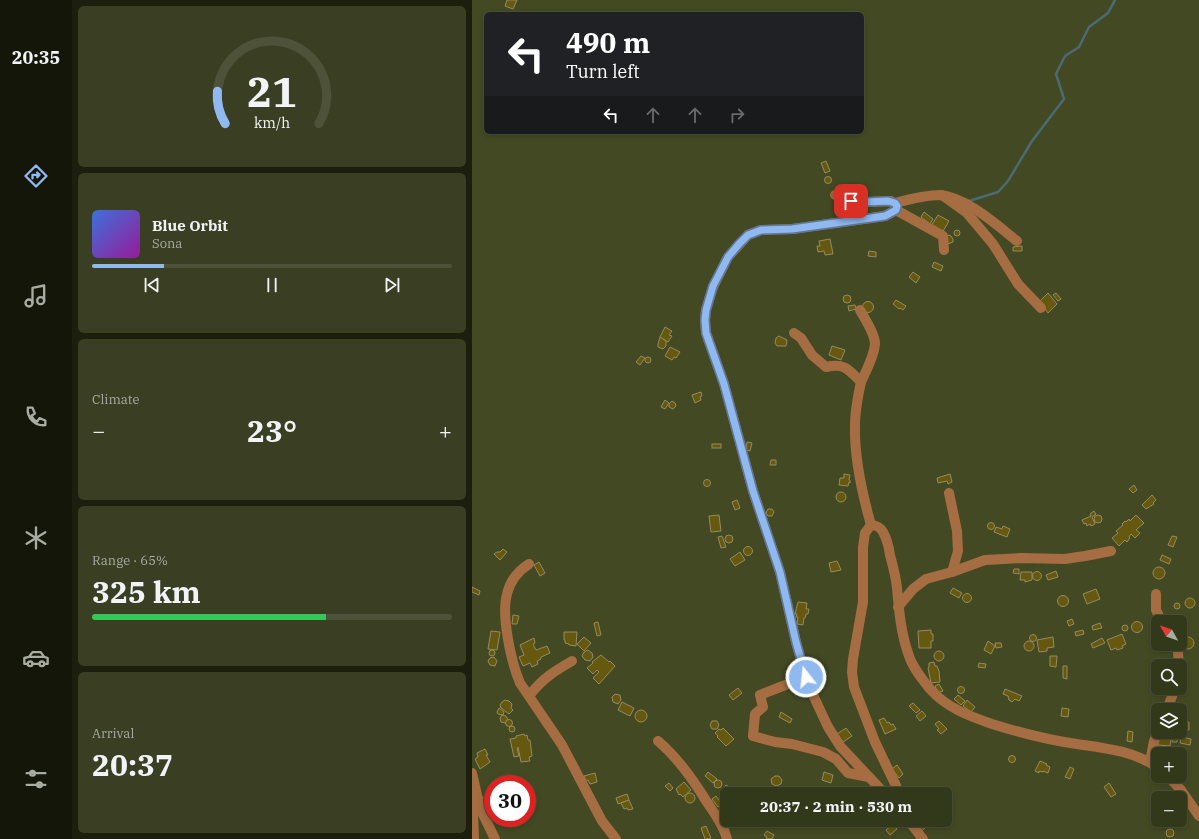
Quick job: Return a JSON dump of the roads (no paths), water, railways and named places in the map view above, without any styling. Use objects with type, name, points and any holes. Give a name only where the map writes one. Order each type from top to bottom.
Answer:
[{"type":"street","points":[[835,195],[851,201],[888,201],[943,236],[944,250]]},
{"type":"street","points":[[942,195],[967,213],[993,244],[1018,284],[1041,308]]},
{"type":"street","points":[[878,787],[840,746],[828,727],[806,677],[796,642],[780,572],[753,491],[724,384],[706,333],[706,310],[713,286],[728,257],[748,235],[761,230],[792,229],[885,216],[896,207],[921,196],[942,195],[968,204],[1017,241]]},
{"type":"street","points":[[860,310],[870,329],[875,343],[871,359],[861,382],[855,425],[856,452],[863,498],[871,525]]},
{"type":"street","points":[[794,334],[801,338],[812,354],[826,367],[834,365],[848,368],[861,382]]},
{"type":"street","points":[[949,493],[956,526],[958,551],[952,572]]},
{"type":"street","points":[[871,525],[878,527],[883,532],[888,543],[897,587],[898,607],[904,640],[914,667],[930,689],[954,709],[967,716],[1034,737],[1123,752],[1151,764]]},
{"type":"street","points":[[871,525],[865,533],[863,547],[863,602],[852,672],[854,687],[875,742],[897,787]]},
{"type":"street","points":[[898,607],[918,584],[926,579],[952,572],[985,560],[1066,559],[1111,551]]},
{"type":"street","points":[[528,564],[516,575],[507,593],[506,603],[508,635],[516,674],[520,683],[562,745],[602,821],[616,839]]},
{"type":"street","points":[[1156,594],[1156,610],[1158,615]]},
{"type":"street","points":[[529,696],[538,683],[554,671],[572,661]]},
{"type":"street","points":[[806,677],[760,695],[763,707],[755,714],[753,736],[823,752],[836,760],[848,773],[869,777]]},
{"type":"street","points":[[658,741],[679,762],[700,789],[725,829],[727,839]]},
{"type":"street","points":[[472,773],[475,792],[482,815],[495,839]]},
{"type":"street","points":[[1174,783],[1199,816]]},
{"type":"street","points":[[474,839],[473,812],[475,792]]},
{"type":"street","points":[[914,827],[923,839]]},
{"type":"waterway","points":[[969,201],[998,192],[1008,181],[1032,141],[1064,99],[1056,74],[1065,56],[1079,47],[1089,27],[1108,13],[1115,0]]}]
